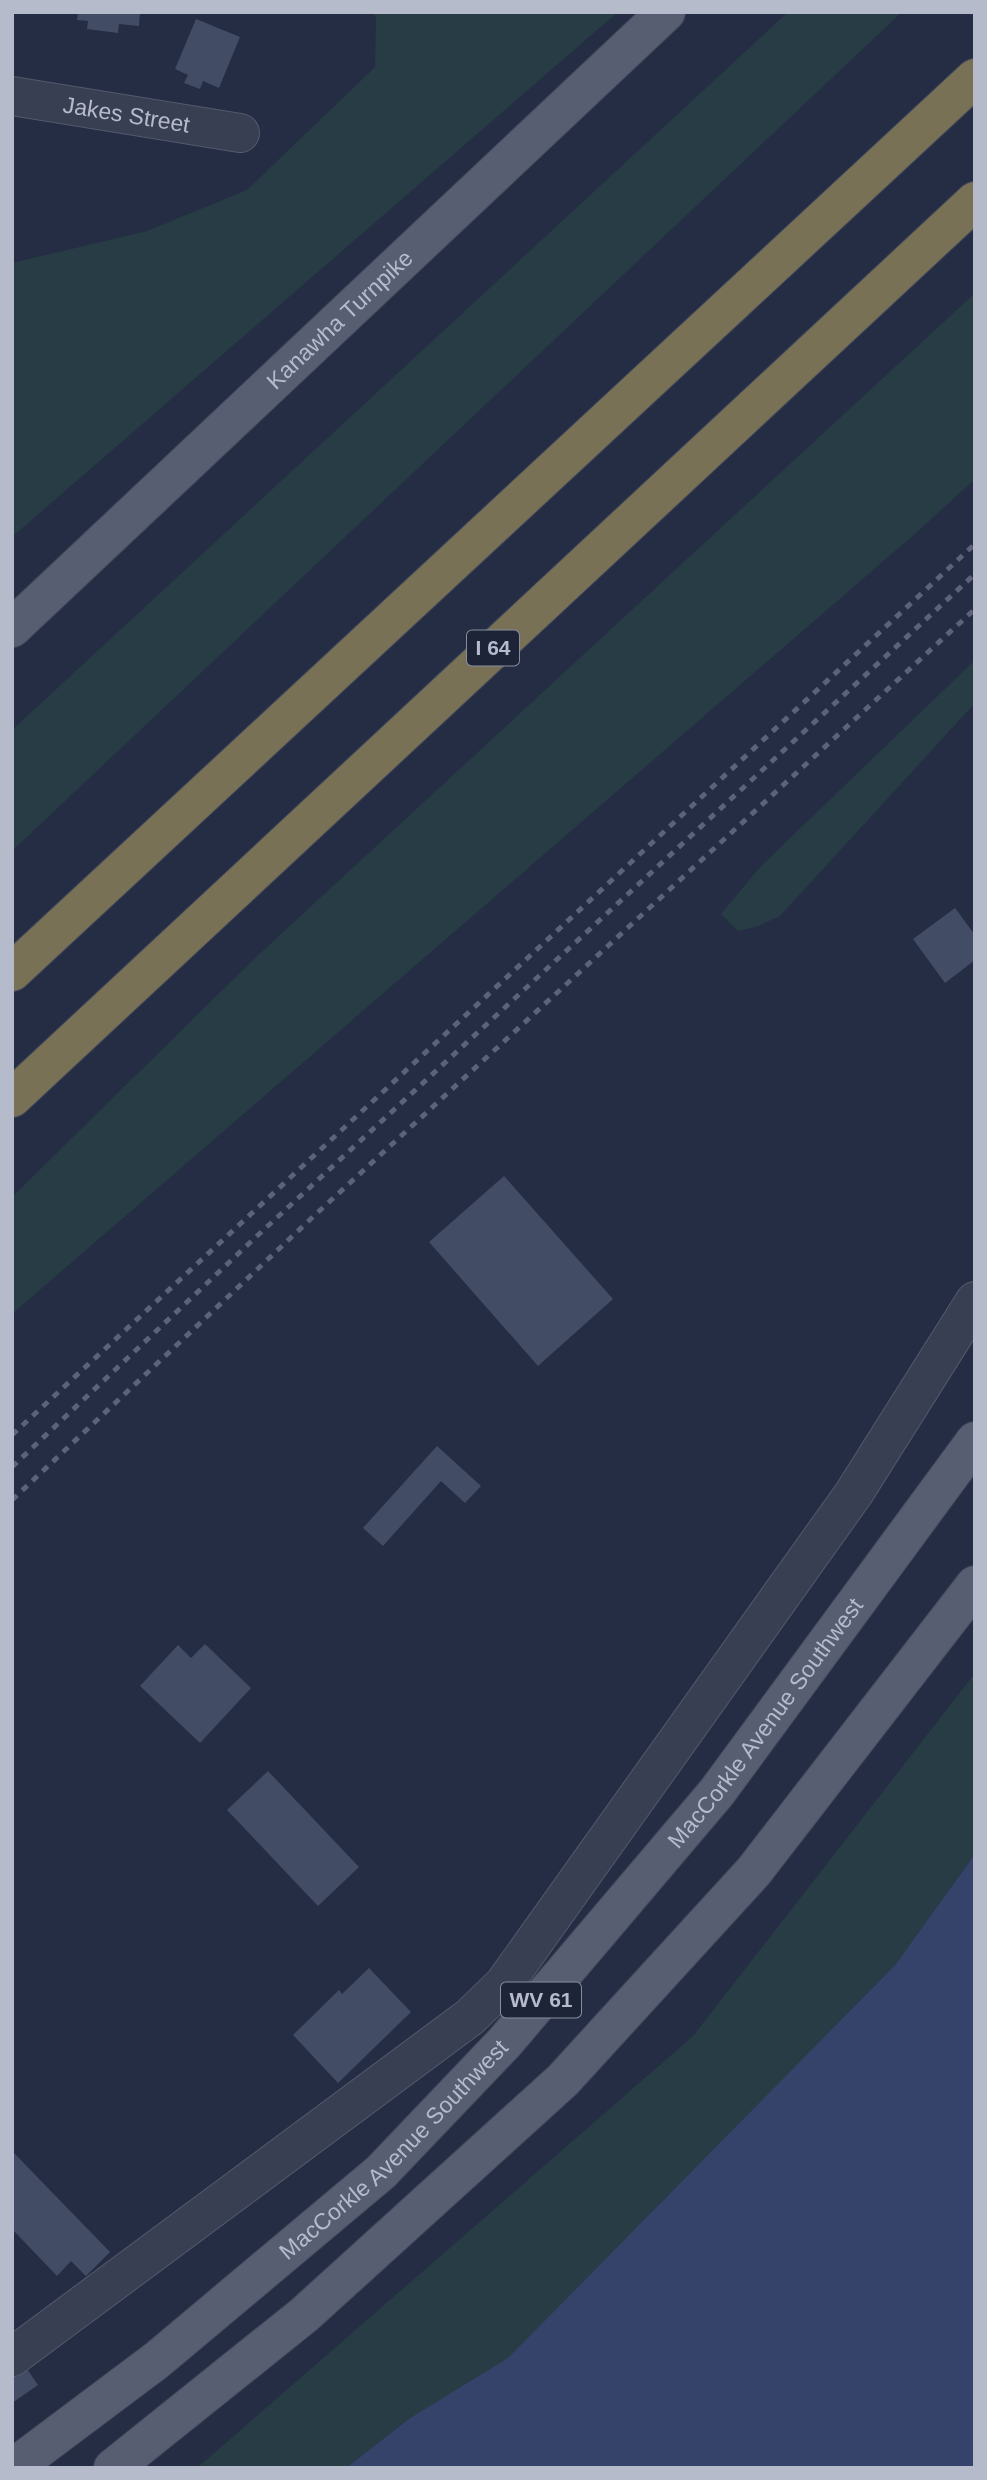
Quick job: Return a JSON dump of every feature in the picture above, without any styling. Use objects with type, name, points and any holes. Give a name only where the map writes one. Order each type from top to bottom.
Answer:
[{"type":"highway","points":[[12,972],[975,78]]},
{"type":"highway","name":"I 64","points":[[12,1098],[975,201]]},
{"type":"main road","name":"Kanawha Turnpike","points":[[12,628],[666,12]]},
{"type":"main road","name":"MacCorkle Avenue Southwest","points":[[13,2468],[157,2360],[381,2172],[505,2042],[717,1792],[975,1441]]},
{"type":"main road","name":"WV 61","points":[[113,2468],[304,2315],[563,2080],[754,1871],[975,1585]]},
{"type":"street","name":"Jakes Street","points":[[12,96],[240,133]]},
{"type":"street","points":[[12,2357],[470,2017],[504,1984],[853,1493],[975,1301]]},
{"type":"shaded area","points":[[372,12],[618,12],[12,537],[12,263],[147,231],[247,190],[375,67],[376,18]]},
{"type":"shaded area","points":[[788,12],[902,12],[12,851],[12,730]]},
{"type":"shaded area","points":[[975,293],[975,479],[916,533],[12,1314],[12,1197],[255,958]]},
{"type":"shaded area","points":[[975,660],[975,703],[780,916],[759,926],[738,931],[721,914],[760,867]]},
{"type":"shaded area","points":[[975,1673],[975,1854],[895,1965],[508,2359],[410,2418],[346,2468],[197,2468],[693,2036]]},
{"type":"water","points":[[975,1854],[975,2468],[346,2468],[410,2418],[508,2358],[895,1965]]},
{"type":"building","points":[[78,12],[140,12],[139,26],[119,24],[118,33],[87,29],[88,21],[77,20]]},
{"type":"building","points":[[196,19],[240,37],[219,88],[203,81],[200,89],[184,83],[188,75],[175,69]]},
{"type":"building","points":[[955,908],[975,935],[975,960],[945,983],[913,939]]},
{"type":"building","points":[[504,1176],[613,1299],[538,1366],[429,1242]]},
{"type":"building","points":[[437,1446],[481,1486],[465,1503],[441,1481],[383,1546],[363,1528]]},
{"type":"building","points":[[205,1644],[251,1688],[200,1743],[140,1686],[178,1645],[191,1658]]},
{"type":"building","points":[[268,1771],[359,1867],[318,1906],[227,1810]]},
{"type":"building","points":[[369,1968],[411,2012],[338,2083],[293,2035],[339,1990],[342,1994]]},
{"type":"building","points":[[12,2151],[110,2252],[86,2276],[71,2261],[57,2276],[12,2229]]},
{"type":"building","points":[[25,2366],[38,2385],[12,2403],[12,2374]]},
{"type":"railway","points":[[12,1435],[975,544]]},
{"type":"railway","points":[[12,1467],[257,1236],[975,574]]},
{"type":"railway","points":[[12,1500],[316,1214],[975,609]]}]
